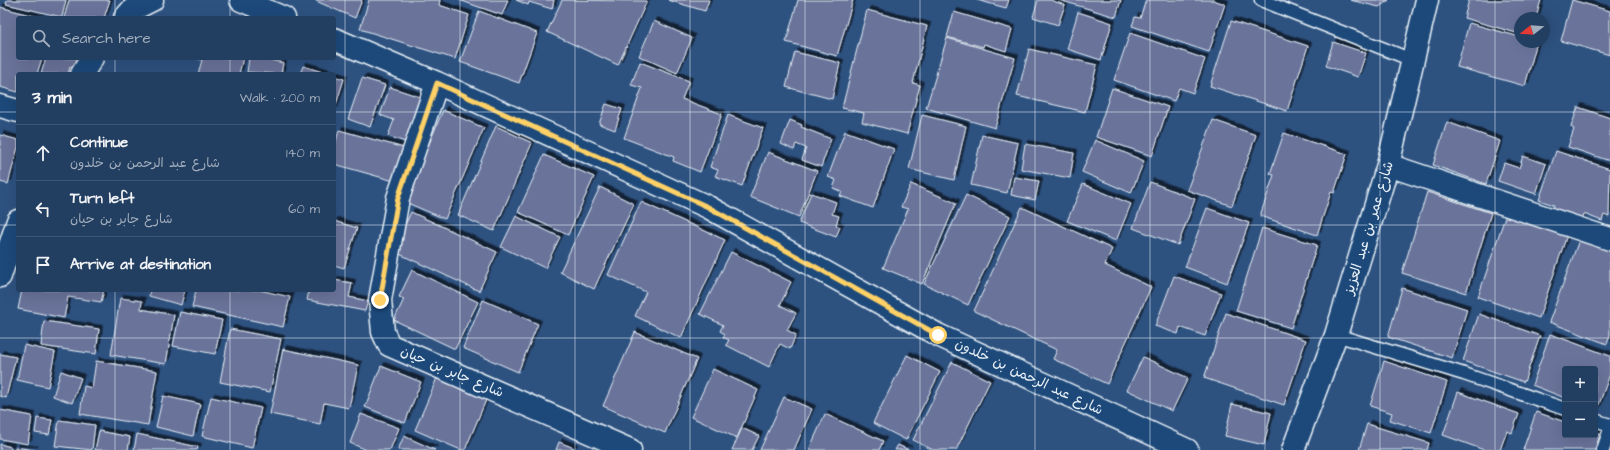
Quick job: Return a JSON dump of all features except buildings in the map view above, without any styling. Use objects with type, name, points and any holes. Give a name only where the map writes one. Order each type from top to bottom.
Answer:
[{"type":"street","points":[[127,16],[132,10],[152,0]]},
{"type":"street","points":[[241,0],[279,16]]},
{"type":"street","name":"شارع عمر بن عبد العزيز","points":[[1293,450],[1336,335],[1388,164],[1427,0]]},
{"type":"street","name":"شارع عبد الرحمن بن خلدون","points":[[336,40],[437,83],[708,207],[938,335],[1187,450]]},
{"type":"street","points":[[83,72],[91,60]]},
{"type":"street","name":"شارع جابر بن حيان","points":[[437,83],[398,198],[380,300],[383,332],[389,345],[630,450]]},
{"type":"street","points":[[0,106],[16,110]]},
{"type":"street","points":[[1388,164],[1610,239]]},
{"type":"street","points":[[0,276],[16,227]]},
{"type":"lane","points":[[1262,0],[1412,60]]},
{"type":"lane","points":[[1336,335],[1464,374],[1562,408]]},
{"type":"lane","points":[[1598,421],[1610,425]]},
{"type":"lane","points":[[1603,450],[1610,429]]},
{"type":"route","points":[[380,300],[398,198],[437,83],[708,207],[938,335]]}]
